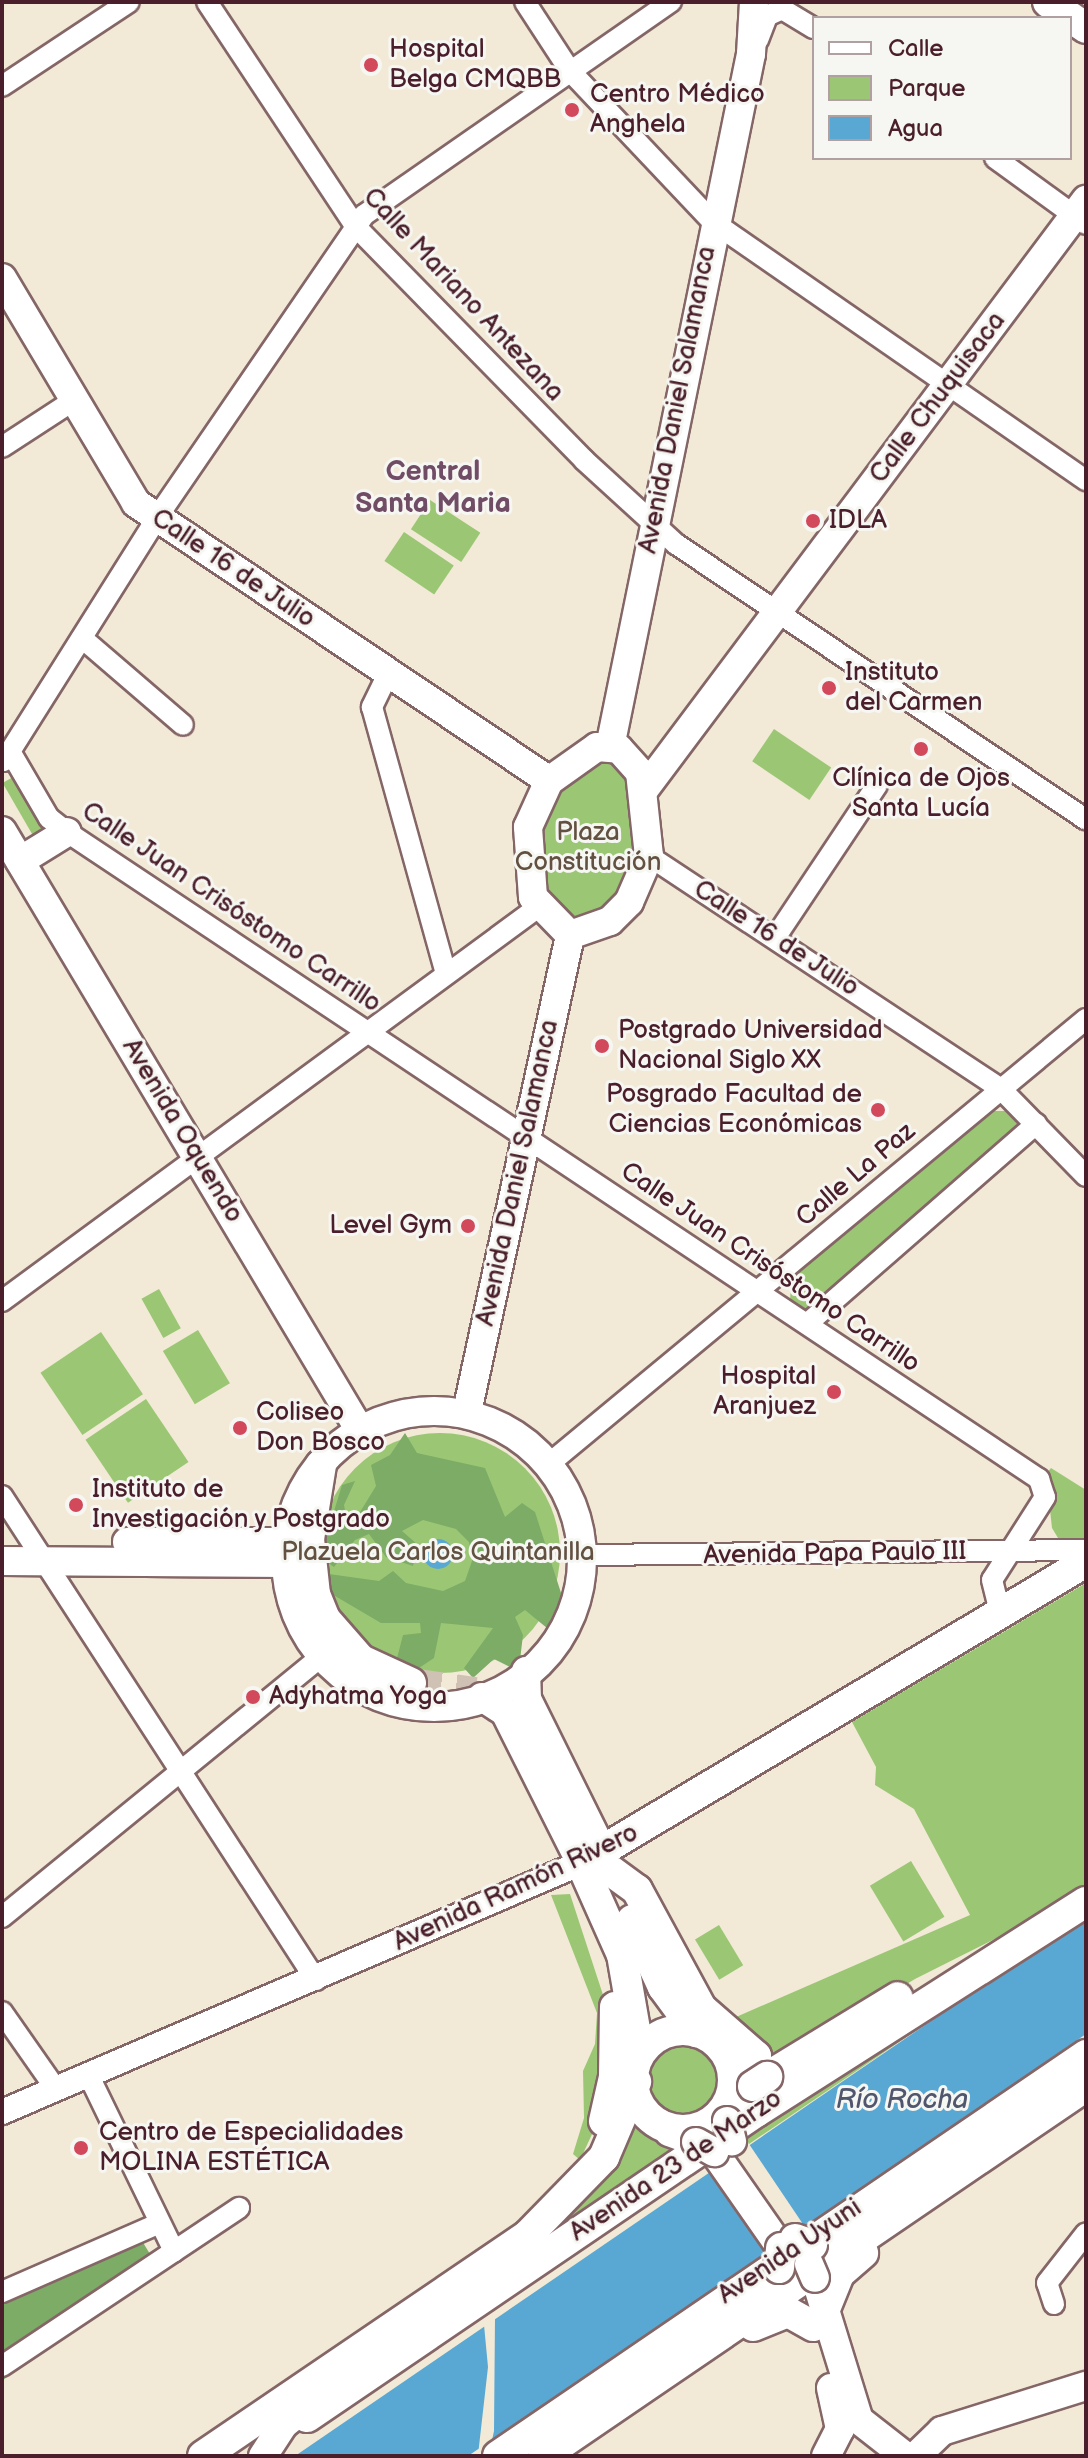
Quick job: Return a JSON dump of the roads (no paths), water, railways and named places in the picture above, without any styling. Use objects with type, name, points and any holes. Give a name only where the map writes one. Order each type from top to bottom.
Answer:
[{"type":"main road","name":"Avenida Daniel Salamanca","points":[[610,747],[713,222],[751,54],[754,2]]},
{"type":"main road","points":[[1048,2],[1068,16]]},
{"type":"main road","name":"Calle Chuquisaca","points":[[646,787],[950,381],[1082,213]]},
{"type":"main road","name":"Calle 16 de Julio","points":[[2,278],[136,503],[549,781]]},
{"type":"main road","points":[[610,747],[635,763],[646,787],[649,856],[629,902],[610,921],[570,935],[537,908],[526,847],[549,781],[583,752],[610,747]]},
{"type":"main road","name":"Avenida Oquendo","points":[[2,831],[361,1432]]},
{"type":"main road","points":[[20,861],[67,832]]},
{"type":"main road","name":"Avenida Daniel Salamanca","points":[[467,1412],[570,935]]},
{"type":"main road","points":[[429,1412],[467,1412],[513,1431],[550,1463],[571,1500],[584,1555],[561,1631],[526,1671],[482,1697],[443,1707],[393,1703],[353,1686],[321,1657],[296,1613],[286,1553],[298,1501],[321,1465],[361,1432],[429,1412]]},
{"type":"main road","points":[[321,1465],[309,1539],[315,1594],[325,1619],[361,1660],[411,1683]]},
{"type":"main road","points":[[2,1542],[37,1552]]},
{"type":"main road","points":[[2,1561],[37,1552],[286,1553]]},
{"type":"main road","name":"Avenida Ramón Rivero","points":[[598,1862],[1000,1612],[1086,1562]]},
{"type":"main road","points":[[526,1671],[527,1699],[598,1862],[663,1987],[696,2032],[724,2055],[728,2125],[796,2258],[819,2318],[848,2417],[905,2456]]},
{"type":"main road","points":[[482,1697],[505,1712],[598,1862],[622,1955],[639,2052]]},
{"type":"main road","points":[[598,1862],[637,1890],[701,2008],[756,2056],[728,2125]]},
{"type":"main road","name":"Avenida 23 de Marzo","points":[[307,2417],[728,2125],[914,1988],[986,1966],[1086,1902]]},
{"type":"main road","points":[[574,2191],[608,2106],[617,2042],[613,1994],[589,1913]]},
{"type":"main road","points":[[639,2052],[664,2028],[696,2032]]},
{"type":"main road","name":"Avenida 23 de Marzo","points":[[203,2456],[506,2253],[574,2191],[604,2157],[636,2082],[639,2052]]},
{"type":"main road","name":"Avenida Uyuni","points":[[498,2456],[550,2442],[1054,2093],[1086,2055]]},
{"type":"main road","points":[[636,2082],[641,2102],[728,2125]]},
{"type":"main road","name":"Avenida Uyuni","points":[[1054,2093],[1086,2086]]},
{"type":"main road","points":[[550,2442],[775,2277],[812,2245],[844,2231],[1054,2093]]},
{"type":"main road","points":[[819,2318],[851,2262],[1054,2093]]},
{"type":"main road","points":[[263,2456],[303,2406],[500,2285]]},
{"type":"main road","points":[[550,2442],[770,2315],[797,2314],[819,2318]]},
{"type":"main road","points":[[916,2456],[933,2437],[961,2424],[1086,2386]]},
{"type":"main road","points":[[246,2456],[266,2414]]},
{"type":"main road","points":[[826,2456],[848,2417]]},
{"type":"main road","points":[[948,2456],[961,2424]]},
{"type":"street","points":[[2,86],[129,2]]},
{"type":"street","name":"Calle Mariano Antezana","points":[[207,2],[356,227],[654,523],[1086,819]]},
{"type":"street","points":[[525,2],[570,71],[713,222],[950,381],[1086,480]]},
{"type":"street","points":[[6,759],[158,516],[356,227],[570,71],[671,2]]},
{"type":"street","name":"Avenida Daniel Salamanca","points":[[751,54],[767,16],[782,9],[812,27]]},
{"type":"street","points":[[998,160],[1082,213]]},
{"type":"street","points":[[2,447],[74,400]]},
{"type":"street","points":[[82,638],[183,725]]},
{"type":"street","points":[[388,674],[372,707],[446,974]]},
{"type":"street","name":"Calle Juan Crisóstomo Carrillo","points":[[6,759],[49,818],[67,832],[1039,1479],[1045,1497],[992,1580],[1000,1612]]},
{"type":"street","points":[[775,938],[877,785]]},
{"type":"street","name":"Calle 16 de Julio","points":[[649,856],[1000,1088],[1086,1176]]},
{"type":"street","points":[[2,1301],[537,908]]},
{"type":"street","name":"Calle La Paz","points":[[550,1463],[1086,1019]]},
{"type":"street","points":[[808,1323],[1036,1124]]},
{"type":"street","points":[[2,1496],[316,1980]]},
{"type":"street","name":"Avenida Papa Paulo III","points":[[584,1555],[1086,1550]]},
{"type":"street","points":[[2,1917],[321,1657]]},
{"type":"street","name":"Avenida Ramón Rivero","points":[[2,2112],[598,1862]]},
{"type":"street","points":[[2,2012],[56,2089]]},
{"type":"street","points":[[89,2076],[174,2251]]},
{"type":"street","points":[[2,2366],[239,2208]]},
{"type":"street","points":[[2,2292],[160,2223]]},
{"type":"street","points":[[1054,2304],[1047,2283],[1086,2233]]},
{"type":"water","points":[[438,1539],[449,1543],[453,1554],[449,1565],[438,1569],[427,1565],[423,1554],[427,1543]]},
{"type":"water","name":"Río Rocha","points":[[1086,1915],[1086,2034],[970,2114],[468,2456],[295,2456]]},
{"type":"tunnel","points":[[411,1683],[475,1692],[501,1712]]},
{"type":"place","name":"Hospital Belga CMQBB","points":[[371,65]]},
{"type":"place","name":"Centro Médico Anghela","points":[[572,110]]},
{"type":"place","name":"IDLA","points":[[813,521]]},
{"type":"place","name":"Instituto del Carmen","points":[[829,688]]},
{"type":"place","name":"Clínica de Ojos Santa Lucía","points":[[921,749]]},
{"type":"place","name":"Postgrado Universidad Nacional Siglo XX","points":[[602,1046]]},
{"type":"place","name":"Posgrado Facultad de Ciencias Económicas","points":[[878,1110]]},
{"type":"place","name":"Level Gym","points":[[468,1226]]},
{"type":"place","name":"Hospital Aranjuez","points":[[834,1392]]},
{"type":"place","name":"Coliseo Don Bosco","points":[[240,1428]]},
{"type":"place","name":"Instituto de Investigación y Postgrado","points":[[76,1505]]},
{"type":"place","name":"Adyhatma Yoga","points":[[253,1697]]},
{"type":"place","name":"Centro de Especialidades MOLINA ESTÉTICA","points":[[81,2148]]},
{"type":"district","name":"Central Santa Maria","points":[[433,488]]},
{"type":"park label","name":"Plaza Constitución","points":[[588,848]]},
{"type":"park label","name":"Plazuela Carlos Quintanilla","points":[[438,1553]]}]
